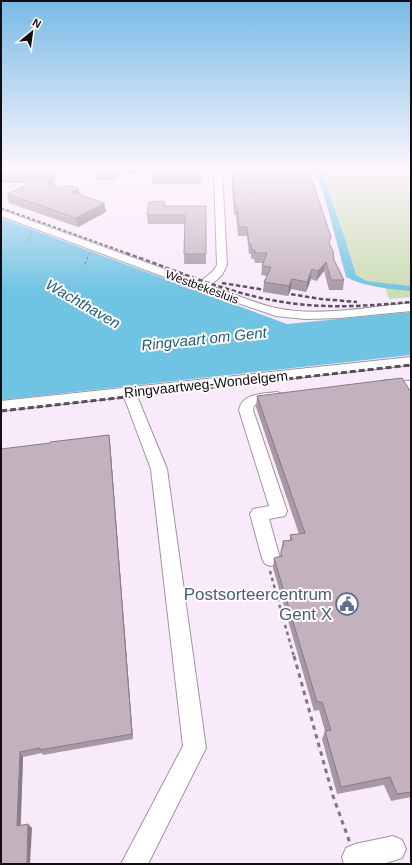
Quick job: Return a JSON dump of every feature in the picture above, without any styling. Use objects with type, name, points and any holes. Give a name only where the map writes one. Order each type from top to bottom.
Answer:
[{"type":"street","points":[[201,287],[218,273],[222,265],[220,210]]},
{"type":"street","name":"Westbekesluis","points":[[1,213],[201,287],[276,312],[305,315],[411,307]]},
{"type":"street","points":[[325,302],[331,314]]},
{"type":"street","name":"Ringvaartweg-Wondelgem","points":[[1,406],[411,361]]},
{"type":"street","points":[[373,386],[396,383],[411,386]]},
{"type":"street","points":[[128,392],[159,469],[195,748],[134,864]]},
{"type":"street","points":[[271,558],[258,514],[279,511],[246,410],[247,404],[251,401],[288,396]]},
{"type":"street","points":[[356,860],[393,849]]},
{"type":"path","points":[[26,242],[35,228]]},
{"type":"path","points":[[85,264],[91,250]]},
{"type":"path","points":[[271,558],[269,568],[271,576],[333,796],[356,860]]},
{"type":"green space","points":[[335,210],[411,210],[411,286],[367,281],[356,275]]},
{"type":"green space","points":[[385,287],[411,291],[411,297],[389,299]]},
{"type":"water","points":[[328,210],[335,210],[356,275],[367,281],[411,286],[411,291],[369,285],[346,277]]},
{"type":"water","points":[[1,218],[287,324],[411,312],[411,355],[1,400]]},
{"type":"building","points":[[54,210],[90,210],[76,218]]},
{"type":"building","points":[[148,210],[206,210],[206,254],[184,254],[185,215],[147,215]]},
{"type":"building","points":[[237,210],[322,210],[331,237],[329,243],[333,251],[334,260],[344,280],[331,280],[326,262],[318,271],[312,269],[307,282],[292,279],[289,286],[264,282],[271,267],[262,266],[267,253],[255,253],[255,250],[252,250],[251,244],[249,244],[247,227],[239,227]]},
{"type":"building","name":"Postsorteercentrum Gent X","points":[[402,378],[411,392],[411,792],[397,794],[390,777],[341,787],[325,731],[331,730],[322,702],[317,702],[274,558],[282,556],[281,552],[284,545],[283,541],[292,540],[290,535],[305,533],[257,396]]},
{"type":"building","points":[[109,435],[132,734],[20,752],[17,826],[28,824],[27,864],[1,864],[1,449]]},
{"type":"railway","points":[[8,210],[129,254]]},
{"type":"railway","points":[[126,253],[223,288],[243,294],[283,302],[315,306],[363,306],[411,302]]},
{"type":"railway","points":[[222,283],[321,299],[357,302]]},
{"type":"railway","points":[[1,411],[411,365]]},
{"type":"place","name":"Postsorteercentrum Gent X","points":[[347,604]]},
{"type":"water label","name":"Wachthaven","points":[[83,304]]},
{"type":"water label","name":"Ringvaart om Gent","points":[[204,339]]}]
